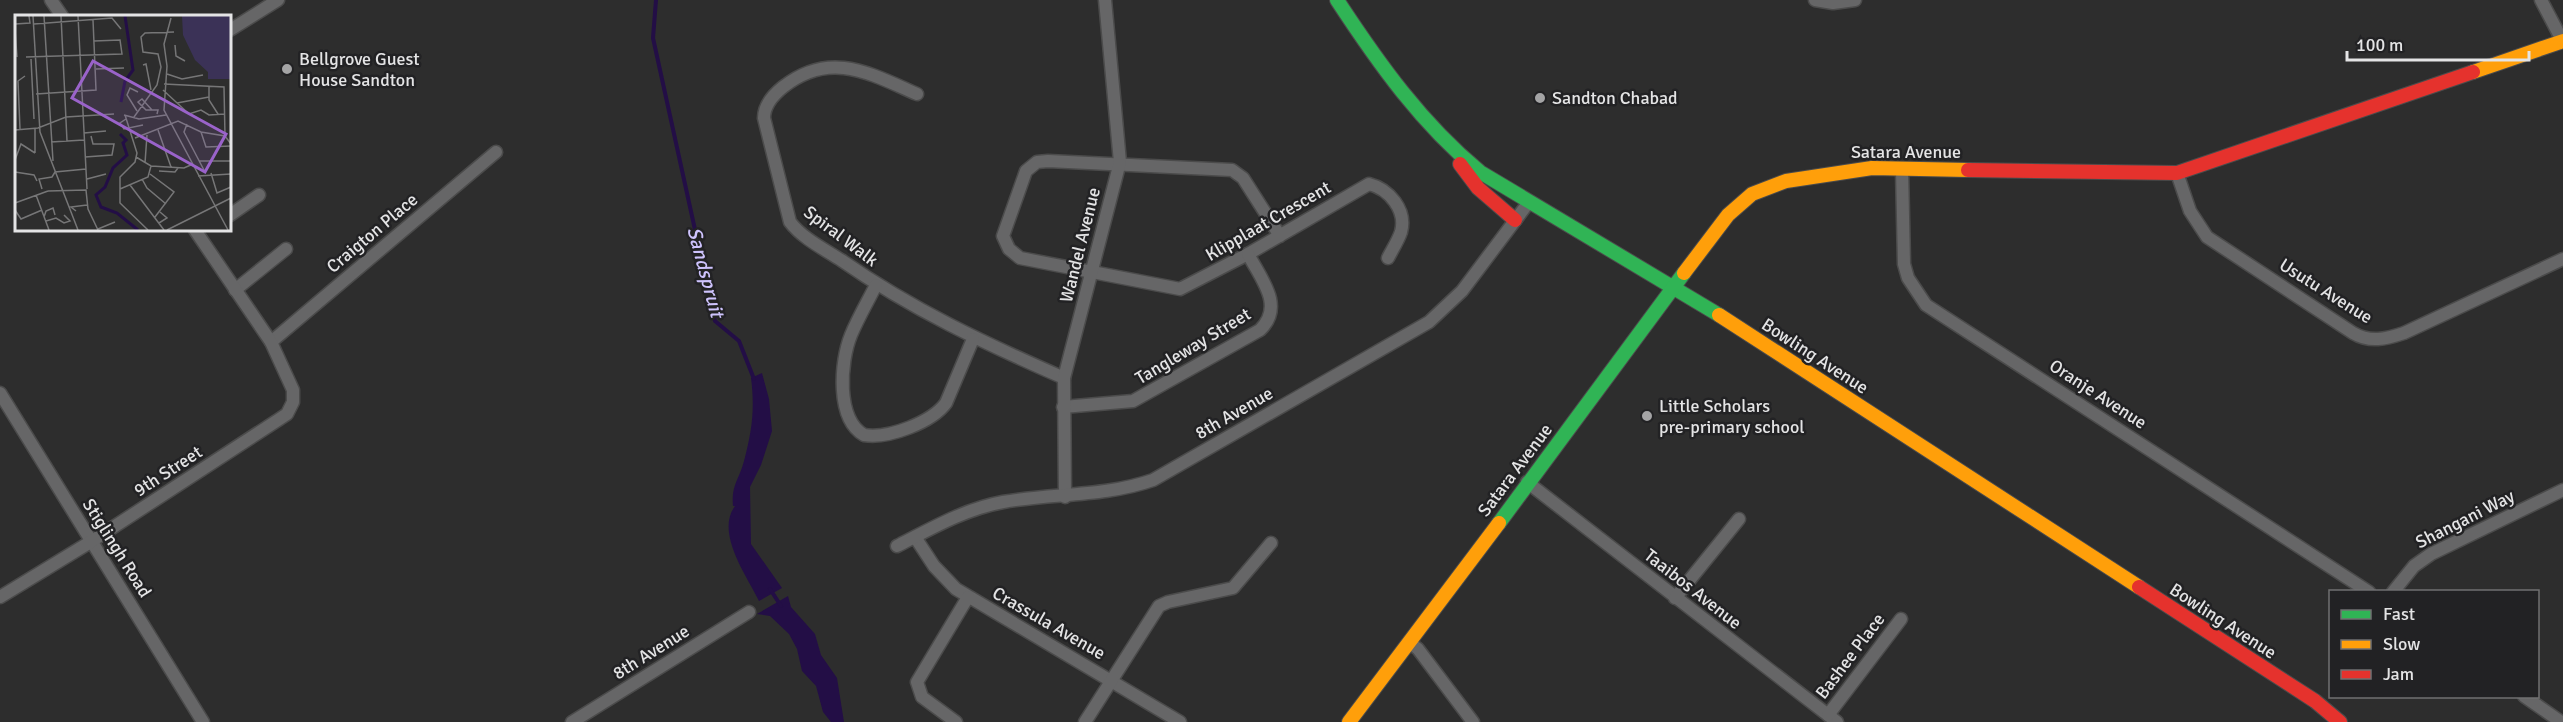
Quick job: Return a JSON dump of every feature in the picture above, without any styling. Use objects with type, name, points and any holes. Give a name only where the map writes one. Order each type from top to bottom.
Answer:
[{"type":"street","points":[[51,0],[61,15]]},
{"type":"street","points":[[231,29],[278,0]]},
{"type":"street","name":"Wandel Avenue","points":[[1065,497],[1064,378],[1120,162],[1104,0]]},
{"type":"street","name":"Bowling Avenue","points":[[1337,0],[1392,82],[1450,147],[1480,172],[1676,287],[2314,701],[2325,714],[2340,722]]},
{"type":"street","points":[[1815,0],[1833,3],[1855,0]]},
{"type":"street","points":[[2541,0],[2562,40]]},
{"type":"street","name":"Satara Avenue","points":[[1349,722],[1728,215],[1752,194],[1786,181],[1846,170],[2177,173],[2562,40]]},
{"type":"street","name":"Spiral Walk","points":[[917,94],[857,68],[824,68],[792,80],[777,92],[764,110],[790,222],[801,234],[876,285],[973,339],[1064,378]]},
{"type":"street","points":[[1450,147],[1471,179],[1515,220]]},
{"type":"street","name":"Craigton Place","points":[[271,342],[496,152]]},
{"type":"street","name":"Klipplaat Crescent","points":[[1120,162],[1048,161],[1030,166],[1023,176],[1003,236],[1009,249],[1020,258],[1180,290],[1248,254],[1369,184],[1384,190],[1400,211],[1401,232],[1388,258]]},
{"type":"street","points":[[1120,162],[1232,170],[1243,178],[1280,236]]},
{"type":"street","name":"Oranje Avenue","points":[[1902,169],[1904,264],[1908,278],[1926,304],[2367,590]]},
{"type":"street","name":"Usutu Avenue","points":[[2177,173],[2190,211],[2207,237],[2353,333],[2370,339],[2387,339],[2404,333],[2563,259]]},
{"type":"street","points":[[231,214],[259,195]]},
{"type":"street","name":"8th Avenue","points":[[897,546],[971,511],[1004,502],[1065,497],[1129,488],[1153,480],[1405,337],[1446,308],[1462,291],[1529,202]]},
{"type":"street","name":"9th Street","points":[[0,597],[92,541],[287,414],[293,402],[293,390],[271,342],[201,232]]},
{"type":"street","points":[[236,290],[286,249]]},
{"type":"street","name":"Tangleway Street","points":[[1063,407],[1133,401],[1260,330],[1271,315],[1273,304],[1248,254]]},
{"type":"street","points":[[876,285],[848,345],[843,386],[843,399],[852,425],[864,435],[890,432],[920,423],[940,411],[946,403],[973,339]]},
{"type":"street","name":"Stiglingh Road","points":[[0,393],[203,722]]},
{"type":"street","name":"Taaibos Avenue","points":[[1527,483],[1833,718]]},
{"type":"street","name":"Shangani Way","points":[[2394,590],[2414,566],[2431,554],[2563,490]]},
{"type":"street","points":[[1675,598],[1739,519]]},
{"type":"street","name":"Crassula Avenue","points":[[915,537],[934,566],[956,589],[1180,722]]},
{"type":"street","points":[[1085,722],[1159,606],[1233,588],[1271,543]]},
{"type":"street","points":[[956,722],[922,697],[917,682],[968,597]]},
{"type":"street","name":"8th Avenue","points":[[572,722],[749,612]]},
{"type":"street","name":"Bashee Place","points":[[1833,718],[1901,619]]},
{"type":"street","points":[[1409,642],[1418,648],[1473,722]]},
{"type":"street","points":[[2527,698],[2561,722]]},
{"type":"street","name":"Bowling Avenue","points":[[2325,714],[2353,722]]},
{"type":"shaded area","points":[[762,373],[769,399],[772,431],[761,465],[750,487],[751,544],[782,588],[759,601],[735,554],[729,529],[730,517],[735,506],[733,506],[734,488],[744,461],[751,430],[753,400],[751,378]]},
{"type":"shaded area","points":[[788,596],[791,607],[815,634],[821,655],[837,678],[844,722],[831,722],[823,712],[816,686],[802,671],[797,649],[789,634],[770,616],[757,614]]},
{"type":"waterway","name":"Sandspruit","points":[[656,0],[653,38],[715,321],[739,341],[754,379]]},
{"type":"waterway","name":"Sandspruit","points":[[770,589],[781,606]]},
{"type":"traffic: fast","points":[[1337,0],[1402,92],[1439,133],[1480,172],[1719,315]]},
{"type":"traffic: fast","points":[[1499,523],[1684,273]]},
{"type":"traffic: slow","points":[[2473,72],[2563,41]]},
{"type":"traffic: slow","points":[[1684,273],[1728,215],[1752,194],[1786,181],[1872,168],[1968,170]]},
{"type":"traffic: slow","points":[[1719,315],[2139,587]]},
{"type":"traffic: slow","points":[[1349,722],[1499,523]]},
{"type":"traffic: jam","points":[[1968,170],[2177,173],[2473,72]]},
{"type":"traffic: jam","points":[[1460,164],[1478,188],[1515,220]]},
{"type":"traffic: jam","points":[[2139,587],[2315,701],[2340,722]]},
{"type":"place","name":"Bellgrove Guest House Sandton","points":[[287,69]]},
{"type":"place","name":"Sandton Chabad","points":[[1540,98]]},
{"type":"place","name":"Little Scholars pre-primary school","points":[[1647,416]]}]
